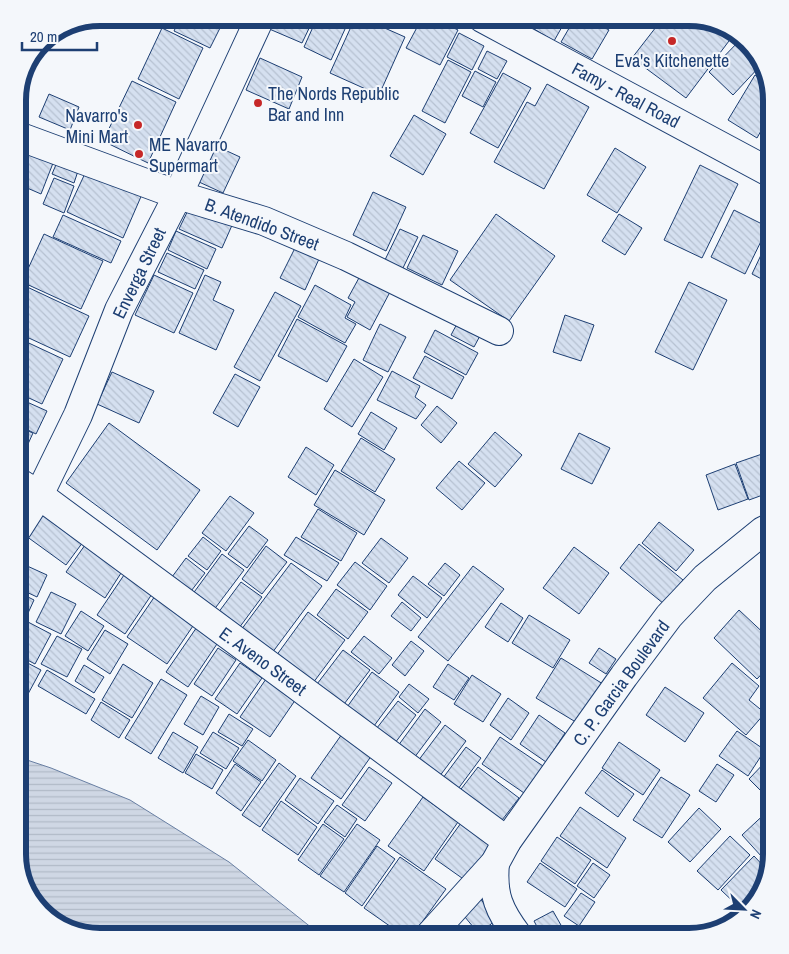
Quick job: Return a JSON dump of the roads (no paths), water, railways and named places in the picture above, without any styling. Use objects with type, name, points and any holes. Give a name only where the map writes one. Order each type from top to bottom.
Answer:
[{"type":"street","name":"Enverga Street","points":[[28,488],[78,415],[119,310],[178,195],[256,26]]},
{"type":"street","name":"Famy - Real Road","points":[[497,26],[763,168]]},
{"type":"street","name":"B. Atendido Street","points":[[26,139],[178,195],[264,221],[346,256],[499,331]]},
{"type":"street","name":"E. Aveno Street","points":[[28,488],[502,852]]},
{"type":"street","name":"C. P. Garcia Boulevard","points":[[436,928],[502,852],[624,676],[669,616],[704,578],[763,531]]},
{"type":"street","points":[[502,852],[494,880],[498,905],[512,928]]},
{"type":"place","name":"Eva's Kitchenette","points":[[672,41]]},
{"type":"place","name":"The Nords Republic Bar and Inn","points":[[258,103]]},
{"type":"place","name":"Navarro's Mini Mart","points":[[138,125]]},
{"type":"place","name":"ME Navarro Supermart","points":[[139,154]]}]
